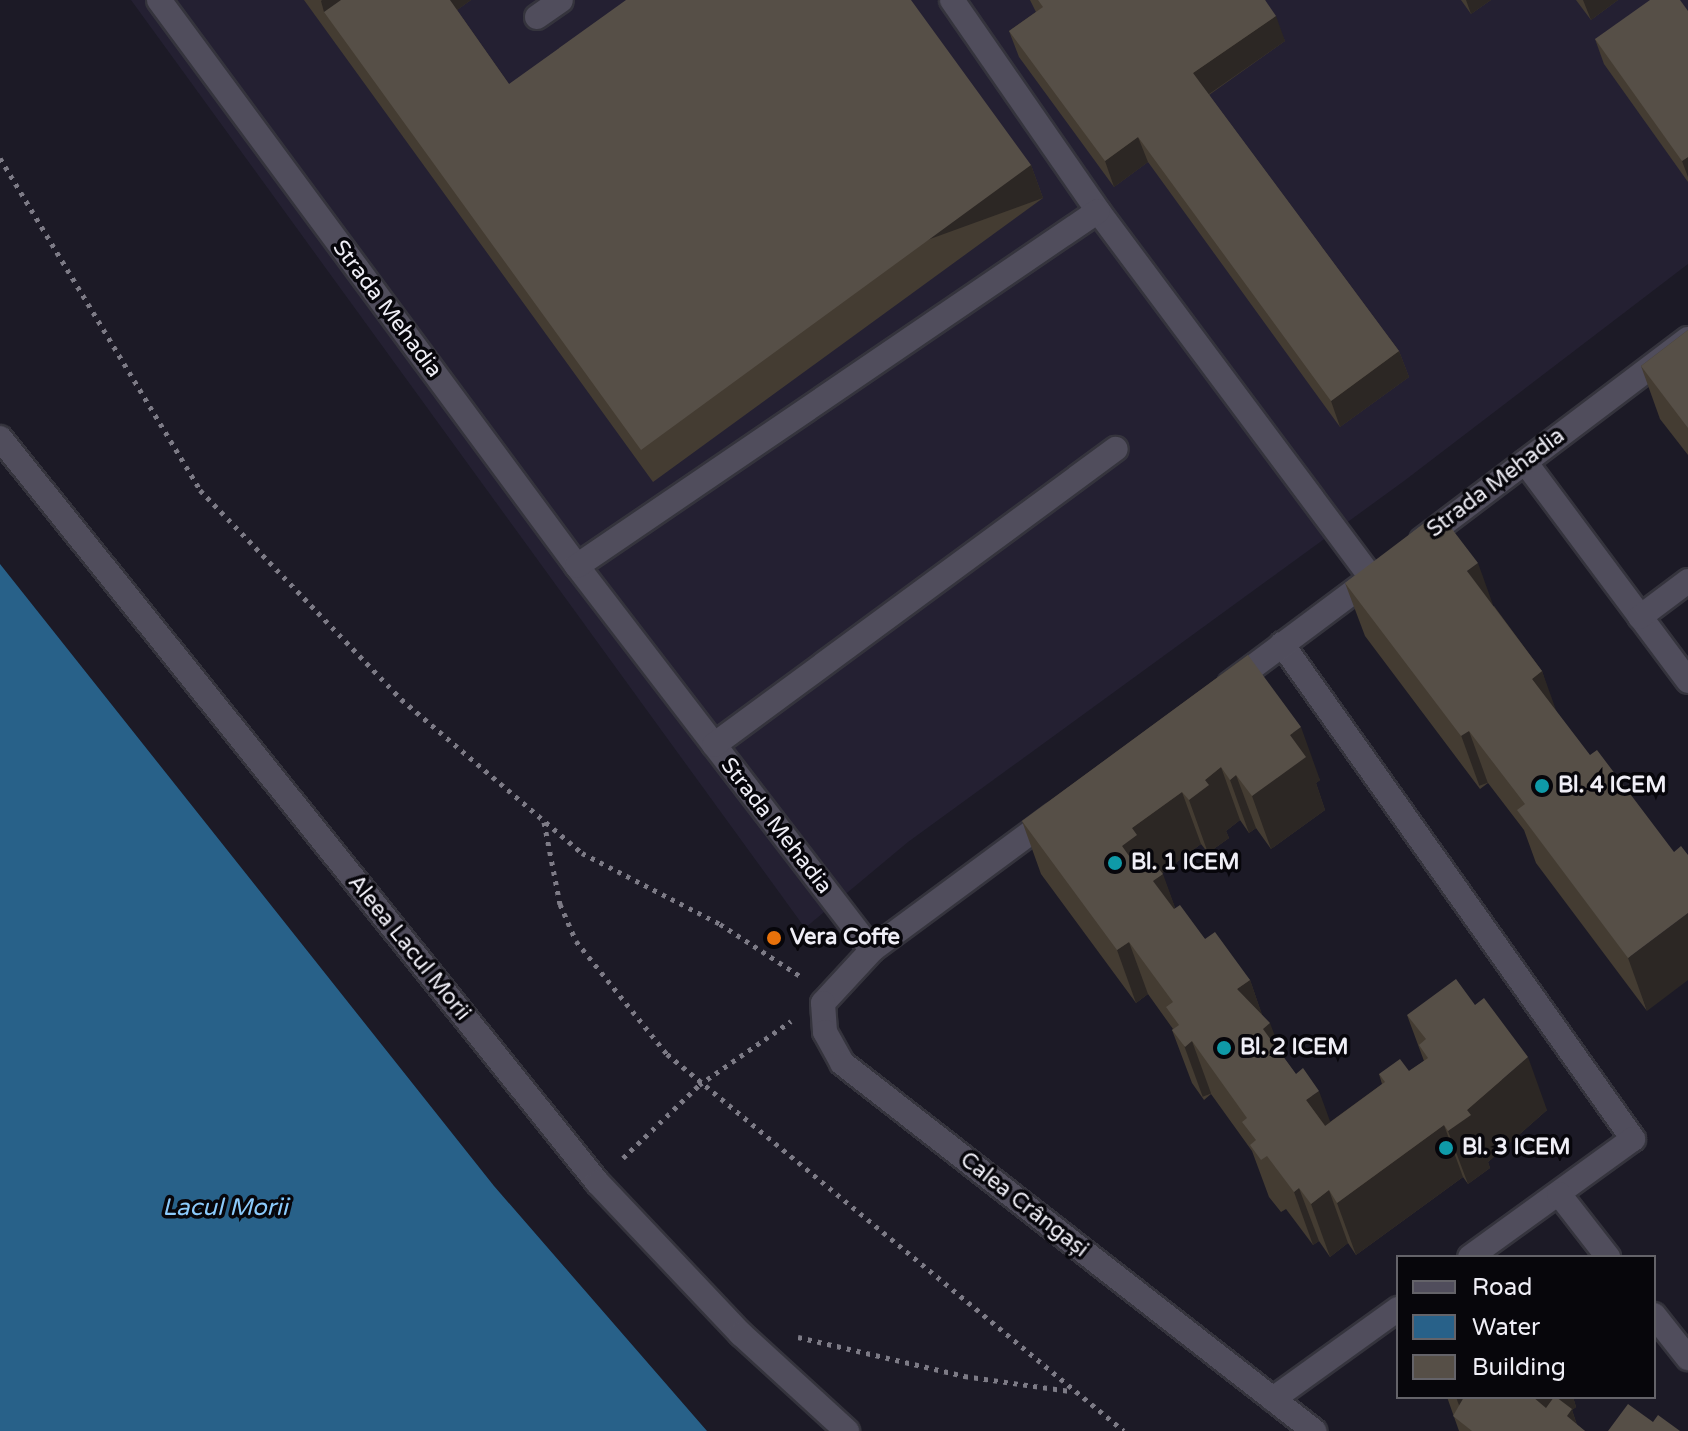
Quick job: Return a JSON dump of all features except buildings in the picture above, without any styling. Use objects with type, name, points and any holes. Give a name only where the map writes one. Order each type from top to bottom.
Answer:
[{"type":"street","name":"Strada Mehadia","points":[[159,0],[577,566],[872,950]]},
{"type":"street","points":[[537,17],[561,0]]},
{"type":"street","points":[[952,0],[1098,211],[1372,578]]},
{"type":"street","points":[[577,566],[1098,211]]},
{"type":"street","name":"Strada Mehadia","points":[[1206,701],[1688,339]]},
{"type":"street","name":"Aleea Lacul Morii","points":[[0,438],[598,1183],[741,1334],[847,1431]]},
{"type":"street","points":[[714,745],[1116,449]]},
{"type":"street","points":[[1525,462],[1688,681]]},
{"type":"street","points":[[1640,617],[1688,581]]},
{"type":"street","points":[[1282,644],[1633,1139],[1473,1255]]},
{"type":"street","points":[[823,1003],[872,950],[1079,796]]},
{"type":"street","name":"Calea Crângași","points":[[823,1003],[825,1032],[842,1063],[1314,1431]]},
{"type":"street","points":[[1559,1194],[1606,1255]]},
{"type":"street","points":[[1273,1399],[1396,1310]]},
{"type":"street","points":[[1656,1318],[1688,1358]]},
{"type":"path","points":[[0,158],[200,490],[401,699],[582,853],[720,924],[803,978],[841,980]]},
{"type":"path","points":[[544,821],[560,904],[576,941],[667,1054],[699,1085],[1124,1431]]},
{"type":"path","points":[[598,1183],[699,1085],[757,1041],[823,1003]]},
{"type":"path","points":[[741,1334],[776,1332],[964,1376],[1073,1391]]},
{"type":"shaded area","points":[[131,0],[1688,0],[1688,264],[1404,481],[908,842],[805,928]]},
{"type":"water","name":"Lacul Morii","points":[[0,564],[494,1186],[707,1431],[0,1431]]},
{"type":"place","name":"Bl. 4 ICEM","points":[[1542,786]]},
{"type":"place","name":"Bl. 1 ICEM","points":[[1115,863]]},
{"type":"place","name":"Vera Coffe","points":[[774,938]]},
{"type":"place","name":"Bl. 2 ICEM","points":[[1224,1048]]},
{"type":"place","name":"Bl. 3 ICEM","points":[[1446,1148]]}]
